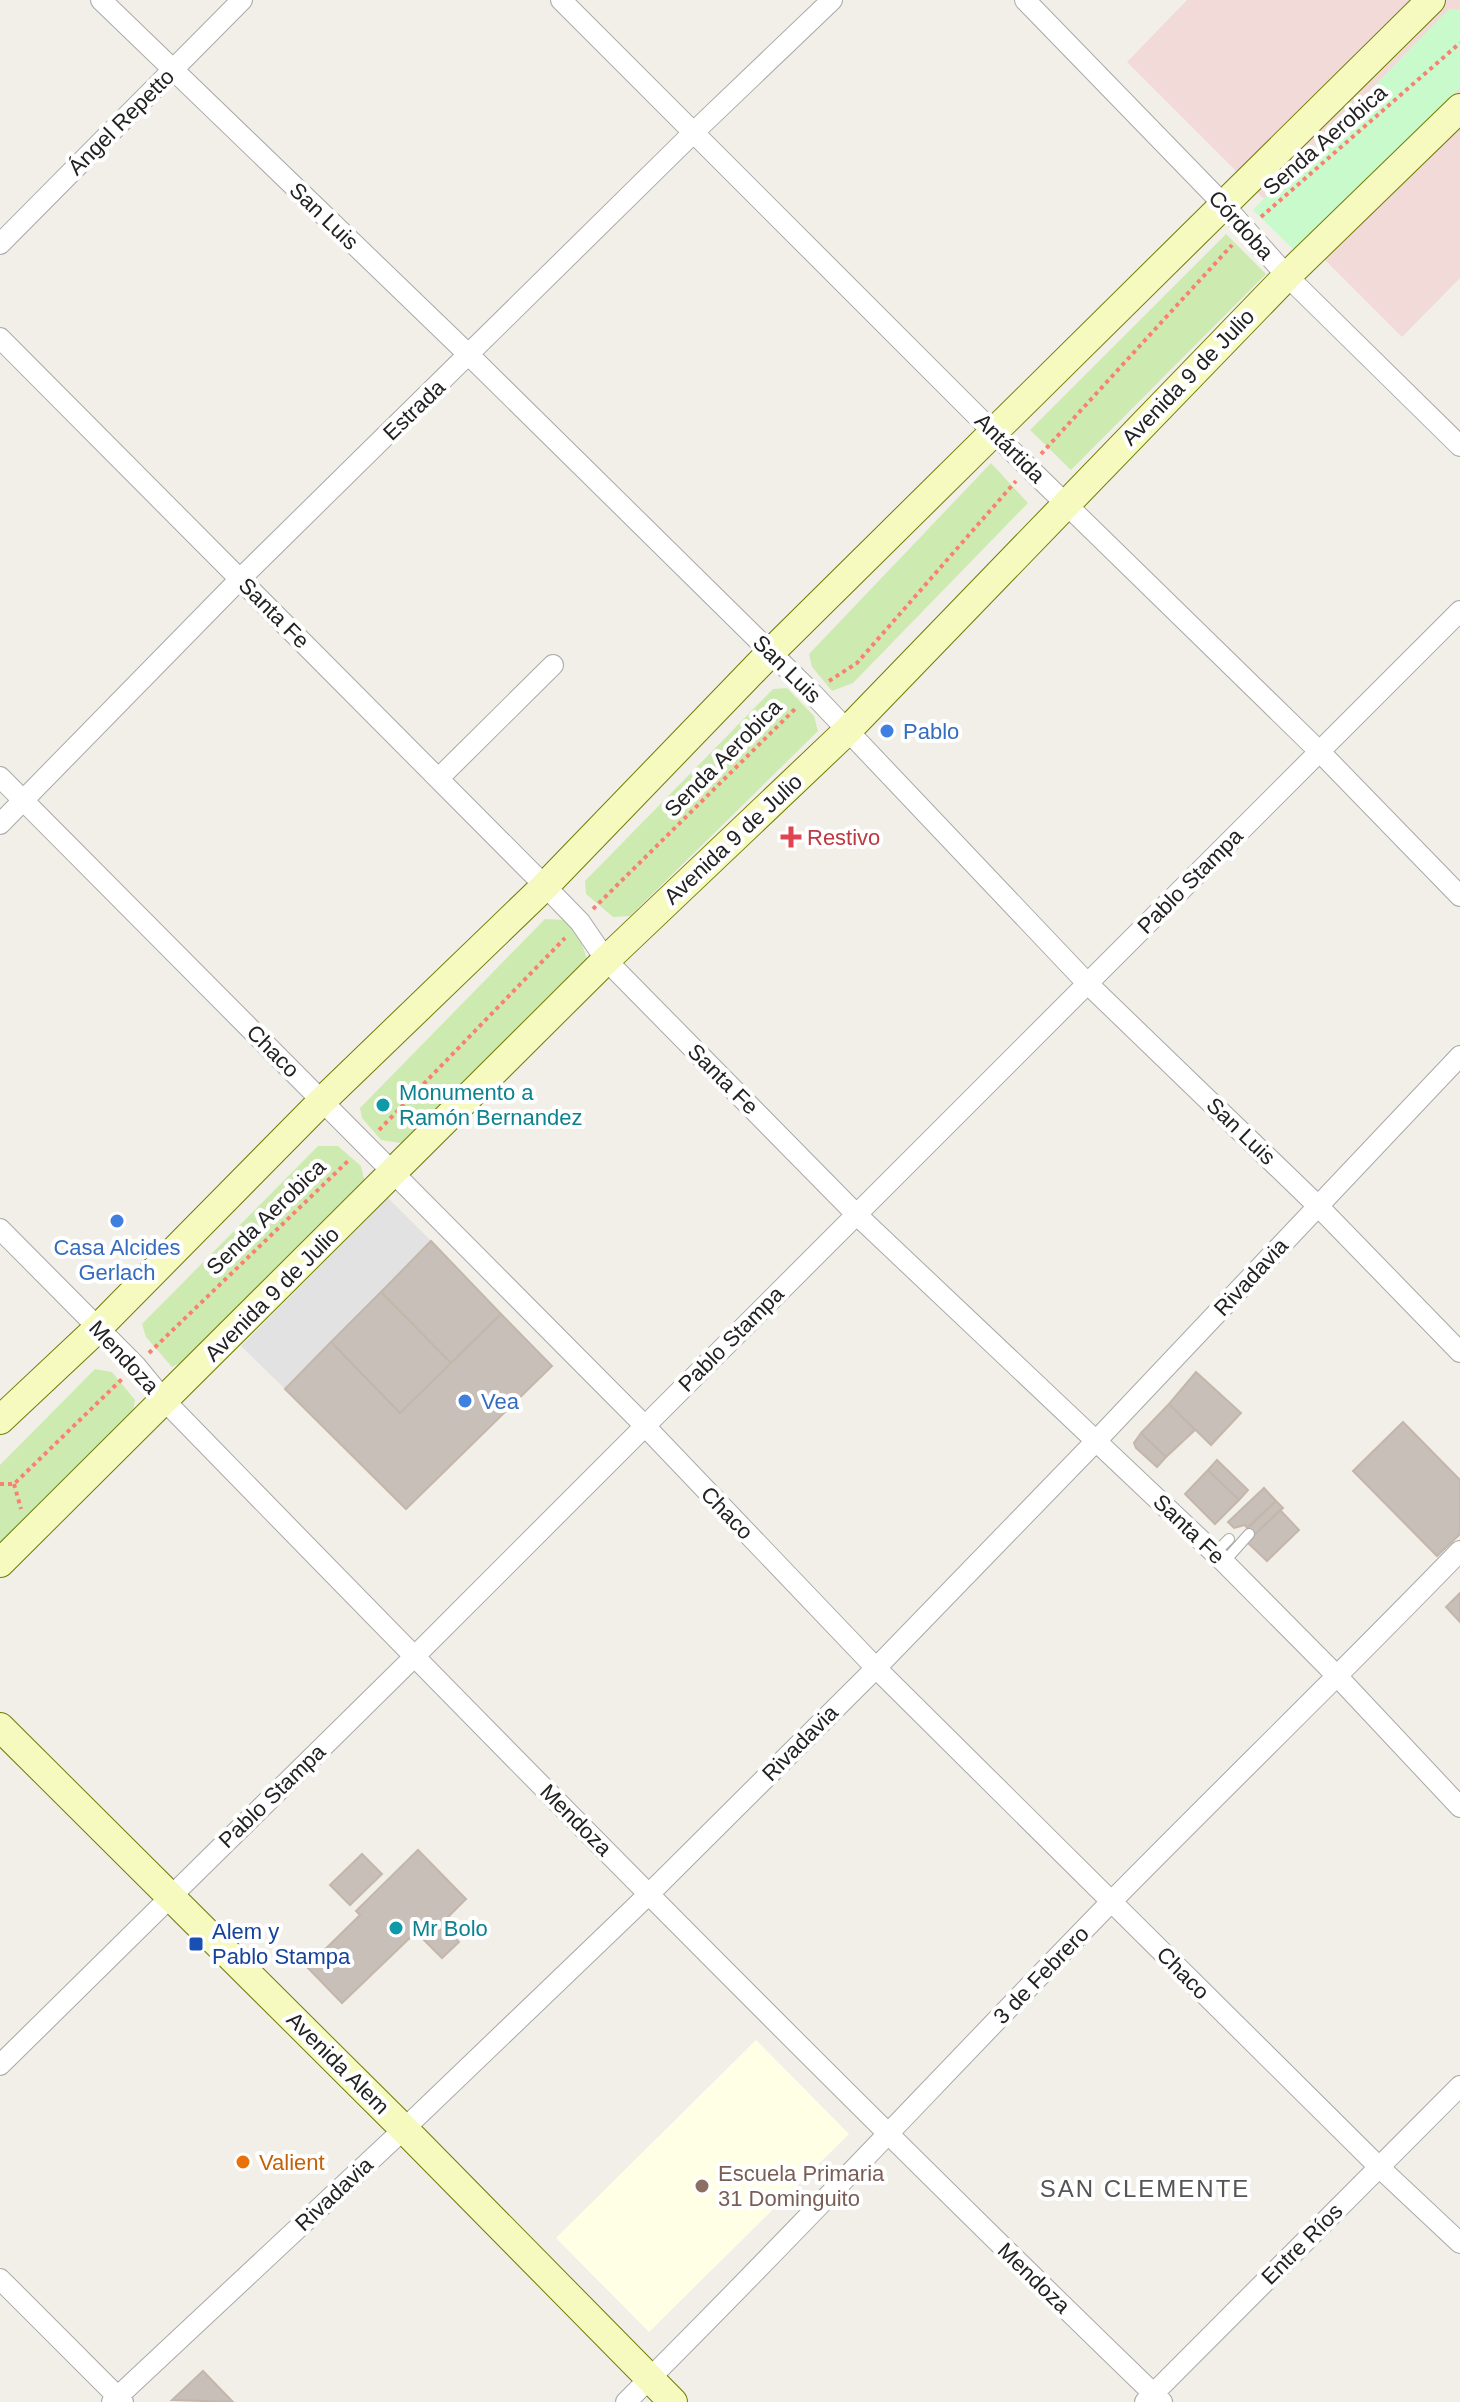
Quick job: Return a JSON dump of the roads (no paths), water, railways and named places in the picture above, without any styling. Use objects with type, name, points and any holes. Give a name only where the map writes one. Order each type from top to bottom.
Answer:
[{"type":"main road","points":[[0,1420],[98,1328],[322,1101],[545,886],[770,653],[1431,0]]},
{"type":"main road","name":"Avenida 9 de Julio","points":[[0,1563],[606,960],[847,731],[1287,276],[1460,108]]},
{"type":"main road","name":"Avenida Alem","points":[[0,1727],[673,2402]]},
{"type":"street","name":"San Luis","points":[[101,0],[470,356],[812,693],[1087,983],[1318,1206],[1460,1352]]},
{"type":"street","name":"Ángel Repetto","points":[[0,244],[242,0]]},
{"type":"street","name":"Antártida","points":[[561,0],[1028,467],[1320,752],[1460,896]]},
{"type":"street","name":"Estrada","points":[[0,824],[240,579],[832,0]]},
{"type":"street","name":"Córdoba","points":[[1025,0],[1224,205],[1287,276],[1460,446]]},
{"type":"street","name":"Santa Fe","points":[[0,338],[545,886],[580,922],[606,960],[857,1215],[1097,1440],[1222,1551],[1460,1807]]},
{"type":"street","name":"Pablo Stampa","points":[[0,2065],[414,1657],[1460,611]]},
{"type":"street","points":[[439,778],[553,665]]},
{"type":"street","name":"Chaco","points":[[0,777],[644,1425],[876,1668],[1379,2167],[1460,2243]]},
{"type":"street","name":"Rivadavia","points":[[117,2400],[649,1894],[876,1668],[1097,1440],[1460,1056]]},
{"type":"street","name":"Mendoza","points":[[0,1229],[136,1366],[164,1400],[414,1657],[887,2136],[1153,2399]]},
{"type":"street","name":"3 de Febrero","points":[[626,2402],[1111,1902],[1460,1551]]},
{"type":"street","name":"Entre Ríos","points":[[1153,2399],[1460,2086]]},
{"type":"street","points":[[0,2279],[117,2400]]},
{"type":"lane","points":[[1222,1551],[1249,1534]]},
{"type":"place","name":"Pablo","points":[[887,731]]},
{"type":"place","name":"Restivo","points":[[791,837]]},
{"type":"place","name":"Monumento a Ramón Bernandez","points":[[383,1105]]},
{"type":"place","name":"Casa Alcides Gerlach","points":[[117,1221]]},
{"type":"place","name":"Vea","points":[[465,1401]]},
{"type":"place","name":"Mr Bolo","points":[[396,1928]]},
{"type":"place","name":"Alem y Pablo Stampa","points":[[196,1944]]},
{"type":"place","name":"Valient","points":[[243,2162]]},
{"type":"place","name":"Escuela Primaria 31 Dominguito","points":[[702,2186]]},
{"type":"district","name":"SAN CLEMENTE","points":[[1145,2188]]}]
